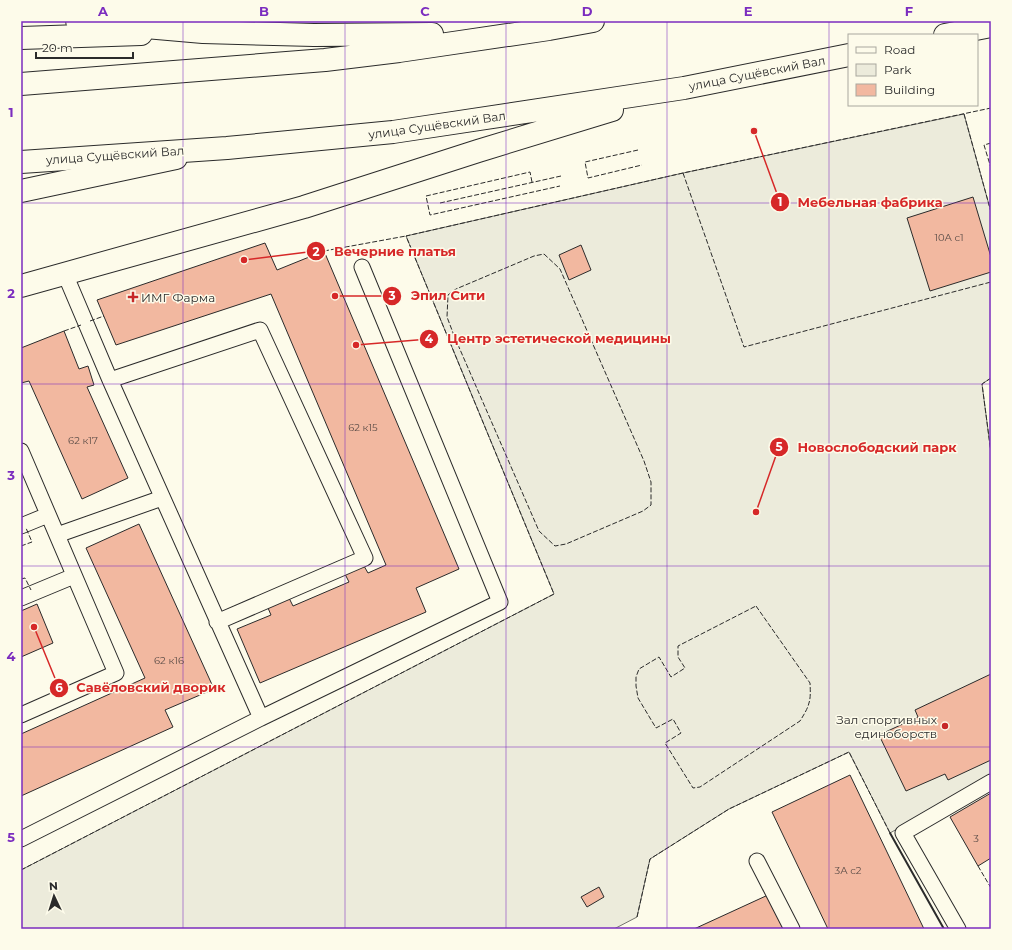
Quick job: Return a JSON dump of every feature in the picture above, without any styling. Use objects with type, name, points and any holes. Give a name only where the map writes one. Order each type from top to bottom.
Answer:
[{"type":"main road","points":[[77,21],[145,24],[203,32]]},
{"type":"main road","points":[[21,84],[325,60],[399,51],[593,21]]},
{"type":"main road","points":[[950,34],[991,26]]},
{"type":"main road","points":[[21,38],[203,32],[314,35],[431,34],[549,29]]},
{"type":"main road","name":"улица Сущёвский Вал","points":[[21,162],[227,148],[394,132],[684,88],[848,55]]},
{"type":"main road","points":[[21,286],[304,208],[478,151],[684,88]]},
{"type":"main road","points":[[21,191],[227,148]]},
{"type":"lane","points":[[21,839],[261,718],[500,602],[362,267]]},
{"type":"lane","points":[[65,274],[162,498],[261,718]]},
{"type":"lane","points":[[110,380],[260,330],[365,558],[217,622]]},
{"type":"lane","points":[[21,451],[116,673],[21,715]]},
{"type":"lane","points":[[57,535],[162,498]]},
{"type":"lane","points":[[21,526],[48,515]]},
{"type":"lane","points":[[21,598],[74,576]]},
{"type":"lane","points":[[958,929],[903,833],[991,782]]},
{"type":"lane","points":[[757,861],[792,929]]},
{"type":"green space","points":[[964,114],[991,212],[991,378],[982,384],[991,453],[991,776],[890,833],[849,752],[729,809],[650,859],[637,917],[614,929],[21,929],[21,870],[554,594],[406,236],[683,173]]},
{"type":"building","points":[[973,197],[991,257],[991,272],[930,291],[907,218]]},
{"type":"building","points":[[265,243],[277,270],[324,251],[459,569],[416,588],[426,612],[260,683],[237,629],[271,615],[268,608],[289,598],[293,606],[349,582],[345,574],[364,566],[368,573],[386,565],[271,294],[116,345],[97,300]]},
{"type":"building","points":[[581,245],[591,270],[569,280],[559,255]]},
{"type":"building","points":[[64,331],[79,369],[88,366],[94,385],[87,387],[128,478],[82,499],[29,381],[21,383],[21,348]]},
{"type":"building","points":[[139,524],[214,689],[165,710],[173,727],[21,796],[21,734],[145,678],[86,548]]},
{"type":"building","points":[[37,604],[53,643],[21,657],[21,611]]},
{"type":"building","name":"Зал спортивных единоборств","points":[[991,674],[991,760],[948,780],[945,774],[906,791],[879,735],[918,717],[915,710]]},
{"type":"building","points":[[850,775],[924,929],[828,929],[772,812]]},
{"type":"building","points":[[991,793],[991,858],[978,866],[950,817]]},
{"type":"building","points":[[599,887],[604,897],[587,907],[581,897]]},
{"type":"building","points":[[768,895],[785,929],[694,929]]},
{"type":"fence","points":[[21,870],[554,594],[406,236],[683,173],[991,108]]},
{"type":"fence","points":[[964,114],[991,212]]},
{"type":"fence","points":[[991,143],[984,145],[991,168]]},
{"type":"fence","points":[[638,150],[585,162],[588,178],[642,165]]},
{"type":"fence","points":[[532,182],[530,172],[426,196],[430,215],[560,186]]},
{"type":"fence","points":[[683,173],[744,347],[991,282]]},
{"type":"fence","points":[[440,203],[561,176]]},
{"type":"fence","points":[[324,251],[406,236]]},
{"type":"fence","points":[[544,254],[560,269],[644,461],[651,482],[651,505],[643,511],[566,544],[555,546],[539,531],[447,317],[448,295],[456,289],[534,256],[544,254]]},
{"type":"fence","points":[[90,321],[104,316]]},
{"type":"fence","points":[[64,331],[81,325]]},
{"type":"fence","points":[[991,378],[982,384],[991,453]]},
{"type":"fence","points":[[21,546],[32,542],[26,528]]},
{"type":"fence","points":[[21,579],[25,578],[31,590]]},
{"type":"fence","points":[[756,606],[810,683],[810,699],[808,707],[800,721],[700,787],[693,788],[665,743],[681,733],[673,719],[656,728],[638,698],[636,677],[639,669],[659,657],[671,677],[685,668],[678,657],[678,646],[756,606]]},
{"type":"fence","points":[[637,917],[650,859],[729,809],[849,752],[890,833]]},
{"type":"fence","points":[[978,866],[991,888]]},
{"type":"wall","points":[[890,833],[944,929]]},
{"type":"place","name":"Мебельная фабрика","points":[[754,131]]},
{"type":"place","name":"Вечерние платья","points":[[244,260]]},
{"type":"place","name":"Эпил Сити","points":[[335,296]]},
{"type":"place","name":"ИМГ Фарма","points":[[133,297]]},
{"type":"place","name":"Центр эстетической медицины","points":[[356,345]]},
{"type":"place","name":"Новослободский парк","points":[[756,512]]},
{"type":"place","name":"Савёловский дворик","points":[[34,627]]},
{"type":"place","name":"Зал спортивных единоборств","points":[[945,726]]}]
